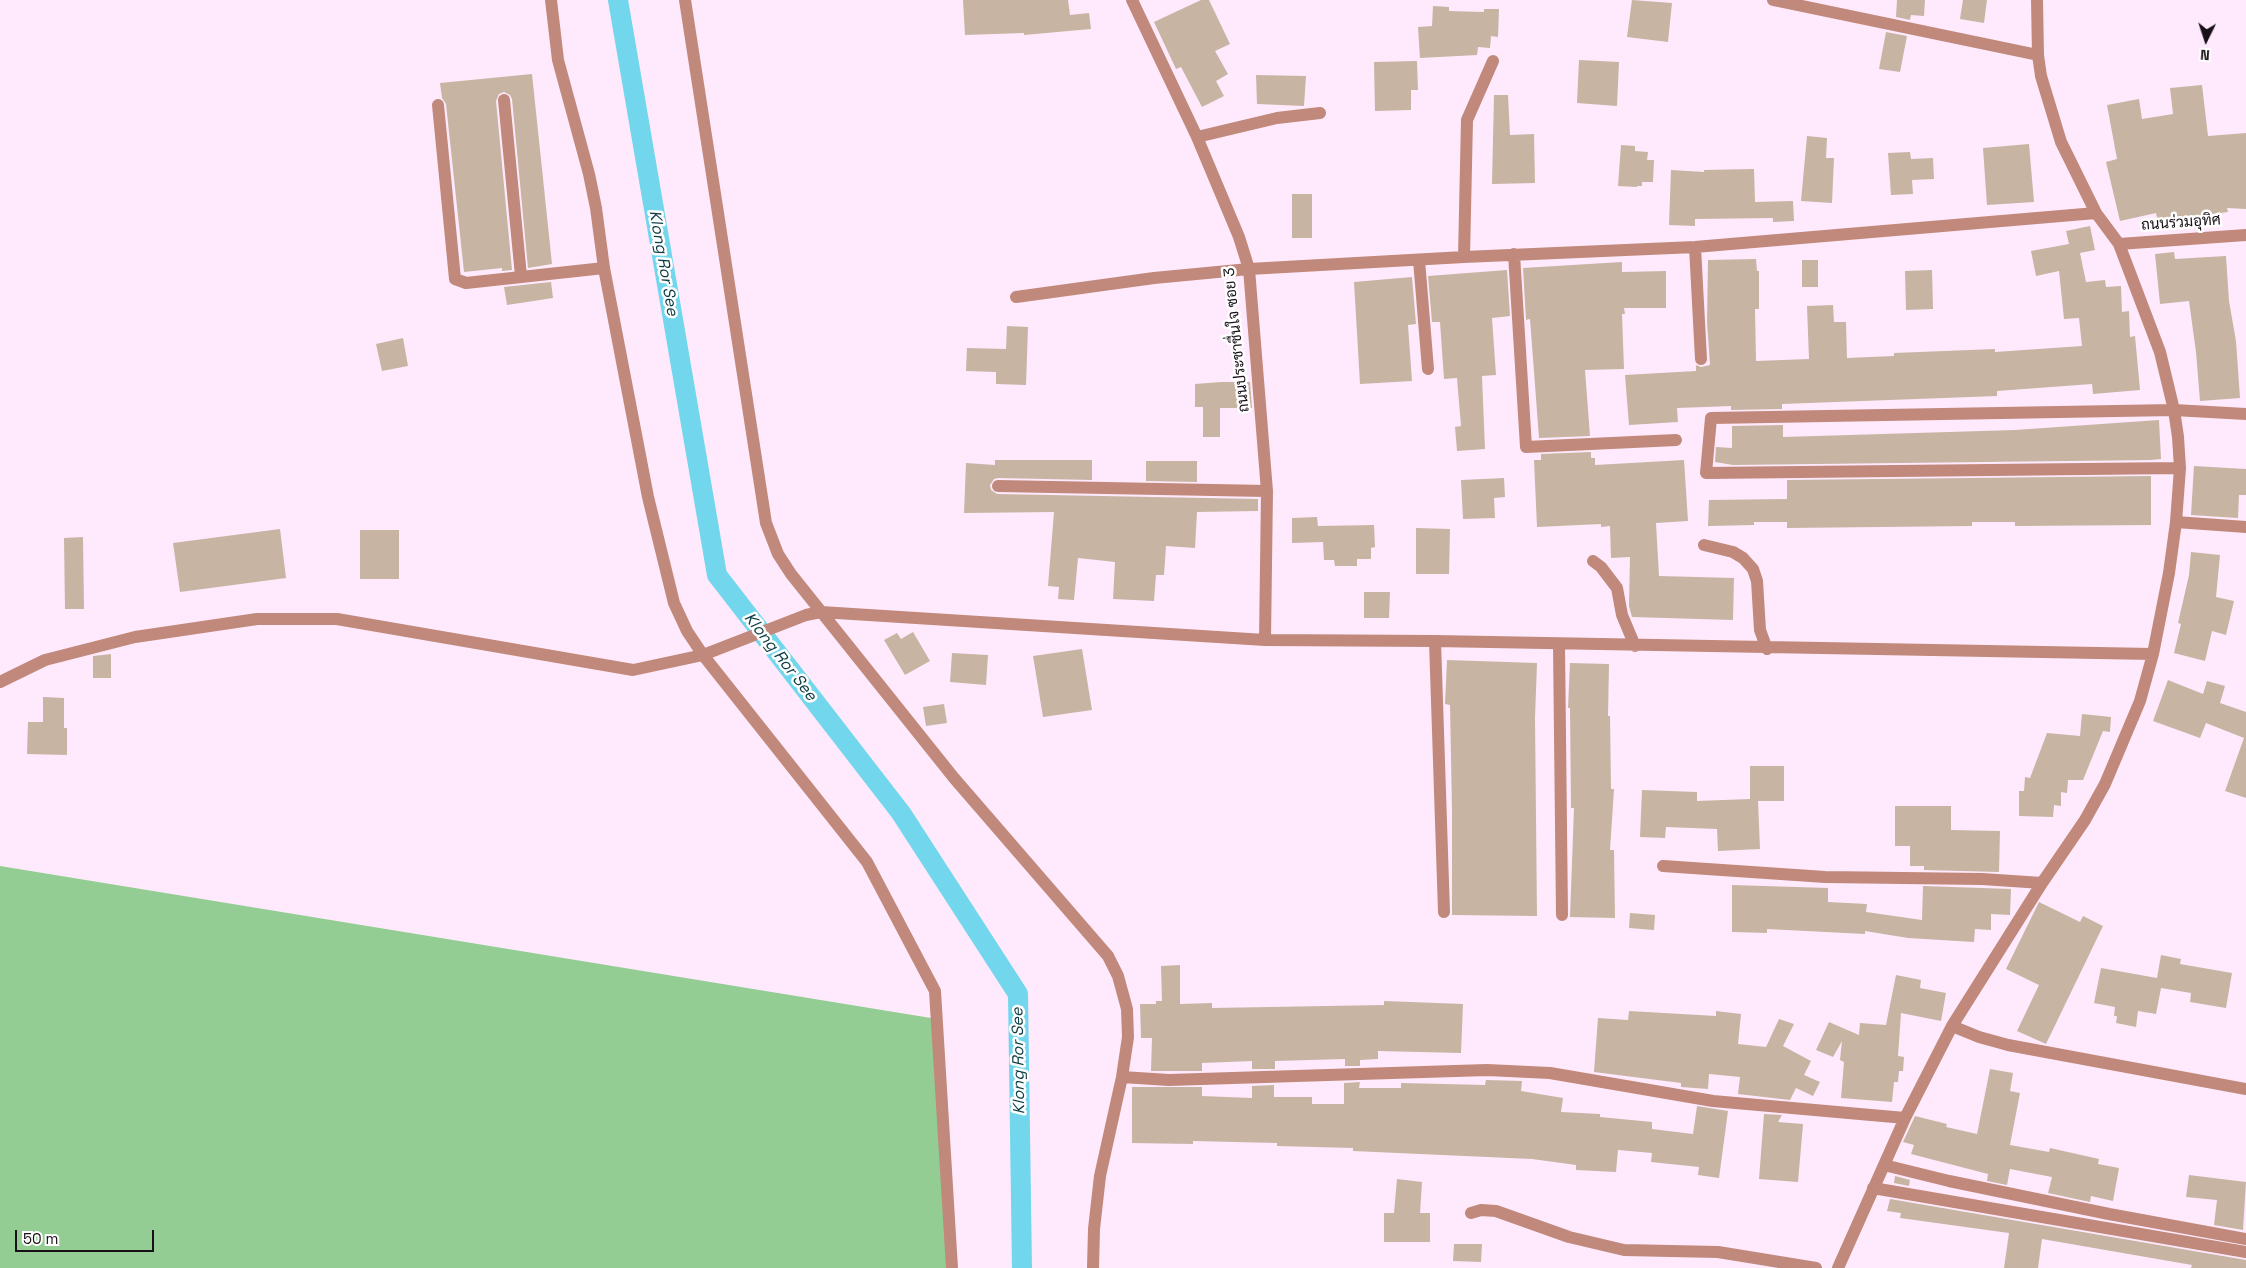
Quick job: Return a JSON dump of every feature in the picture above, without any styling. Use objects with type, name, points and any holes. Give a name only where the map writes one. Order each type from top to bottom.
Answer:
[{"type":"street","points":[[551,0],[558,60],[595,199],[604,268],[648,497],[674,603],[687,631],[703,655],[867,862],[935,991],[952,1268]]},
{"type":"street","points":[[685,0],[766,523],[778,554],[791,574],[960,785],[1108,956],[1118,976],[1127,1009],[1128,1037],[1122,1077],[1100,1176],[1094,1229],[1093,1268]]},
{"type":"street","name":"ถนนประชาชื่นใจ ซอย 3","points":[[1132,0],[1197,137],[1239,237],[1249,269],[1267,491],[1265,640]]},
{"type":"street","points":[[1773,0],[2038,55]]},
{"type":"street","points":[[1838,1268],[1905,1118],[1952,1026],[2042,883],[2085,820],[2105,784],[2132,724],[2153,654],[2169,573],[2176,522],[2180,468],[2174,410],[2160,352],[2119,244],[2096,213],[2061,142],[2041,76],[2038,55],[2038,0]]},
{"type":"street","points":[[1464,257],[1467,120],[1493,61]]},
{"type":"street","points":[[504,100],[521,276]]},
{"type":"street","points":[[438,105],[454,276],[458,281],[466,283],[604,268]]},
{"type":"street","points":[[1197,137],[1277,118],[1320,112]]},
{"type":"street","points":[[1016,297],[1154,278],[1249,269],[1514,254],[1695,248],[2096,213]]},
{"type":"street","name":"ถนนร่วมอุทิศ","points":[[2119,244],[2246,235]]},
{"type":"street","points":[[1695,248],[1701,359]]},
{"type":"street","points":[[1514,254],[1526,447],[1676,440]]},
{"type":"street","points":[[1419,260],[1428,369]]},
{"type":"street","points":[[2180,468],[1706,473],[1711,418],[2174,410],[2246,414]]},
{"type":"street","points":[[998,486],[1267,491]]},
{"type":"street","points":[[2176,522],[2246,527]]},
{"type":"street","points":[[1704,544],[1733,552],[1743,558],[1753,570],[1757,582],[1760,630],[1767,649]]},
{"type":"street","points":[[1593,561],[1601,567],[1617,588],[1622,615],[1635,646]]},
{"type":"street","points":[[0,682],[45,660],[135,637],[257,620],[338,619],[634,670],[703,655],[806,615],[821,612],[1265,640],[2153,654]]},
{"type":"street","points":[[1435,642],[1444,912]]},
{"type":"street","points":[[1559,645],[1562,915]]},
{"type":"street","points":[[1663,866],[1825,876],[1982,879],[2042,883]]},
{"type":"street","points":[[1952,1026],[1979,1037],[2008,1045],[2246,1089]]},
{"type":"street","points":[[1122,1077],[1169,1080],[1487,1070],[1550,1073],[1713,1101],[1905,1118]]},
{"type":"street","points":[[1884,1165],[1959,1183],[2109,1214],[2246,1239]]},
{"type":"street","points":[[1873,1188],[2246,1252]]},
{"type":"street","points":[[1471,1213],[1481,1210],[1496,1211],[1569,1237],[1624,1250],[1718,1252],[1816,1268]]},
{"type":"green space","points":[[0,866],[937,1019],[952,1268],[0,1268]]},
{"type":"building","points":[[963,0],[1068,0],[1070,15],[1089,13],[1091,29],[1024,35],[1024,33],[965,35]]},
{"type":"building","points":[[1201,0],[1209,0],[1230,44],[1215,51],[1228,74],[1216,81],[1224,96],[1202,107],[1181,67],[1176,69],[1154,22]]},
{"type":"building","points":[[1632,0],[1672,3],[1668,42],[1627,37]]},
{"type":"building","points":[[1897,0],[1925,0],[1924,16],[1911,15],[1910,20],[1896,17]]},
{"type":"building","points":[[1963,0],[1987,0],[1984,23],[1960,19]]},
{"type":"building","points":[[1433,6],[1449,7],[1449,11],[1484,12],[1484,9],[1499,9],[1498,37],[1491,36],[1490,48],[1478,47],[1477,55],[1420,58],[1418,27],[1432,26]]},
{"type":"building","points":[[1886,32],[1907,36],[1900,72],[1879,69]]},
{"type":"building","points":[[1579,60],[1619,62],[1617,106],[1577,103]]},
{"type":"building","points":[[1417,61],[1418,90],[1411,90],[1411,110],[1375,111],[1374,62]]},
{"type":"building","points":[[532,74],[552,264],[528,268],[512,99],[510,95],[504,92],[499,94],[496,101],[512,270],[502,271],[502,268],[464,272],[446,104],[442,98],[440,83]]},
{"type":"building","points":[[1256,75],[1306,76],[1304,106],[1257,104]]},
{"type":"building","points":[[2202,85],[2208,136],[2246,133],[2246,209],[2227,208],[2228,212],[2158,222],[2156,213],[2120,221],[2106,162],[2117,159],[2107,105],[2139,99],[2142,119],[2173,114],[2170,88]]},
{"type":"building","points":[[1494,95],[1508,95],[1510,135],[1534,134],[1535,183],[1492,184]]},
{"type":"building","points":[[1807,136],[1827,138],[1826,158],[1834,158],[1832,203],[1801,201]]},
{"type":"building","points":[[2029,144],[2034,202],[1987,205],[1983,148]]},
{"type":"building","points":[[1621,145],[1635,146],[1635,151],[1648,152],[1647,160],[1654,160],[1653,182],[1642,182],[1642,186],[1637,187],[1618,186]]},
{"type":"building","points":[[1910,152],[1911,159],[1933,158],[1934,179],[1912,180],[1913,194],[1891,195],[1888,153]]},
{"type":"building","points":[[1754,169],[1755,202],[1793,201],[1794,221],[1773,222],[1773,218],[1695,219],[1695,226],[1669,225],[1671,170],[1704,172],[1704,170]]},
{"type":"building","points":[[1292,194],[1312,194],[1312,238],[1292,238]]},
{"type":"building","points":[[2090,226],[2095,250],[2080,253],[2086,282],[2105,280],[2106,287],[2121,286],[2122,312],[2129,311],[2130,337],[2135,336],[2140,390],[2093,394],[2092,384],[1997,391],[1997,396],[1782,404],[1782,409],[1731,410],[1731,406],[1677,408],[1678,422],[1629,425],[1625,375],[1696,371],[1696,365],[1701,367],[1710,365],[1707,322],[1708,260],[1756,259],[1757,271],[1759,271],[1759,309],[1755,309],[1756,361],[1809,359],[1807,306],[1833,305],[1834,322],[1846,322],[1847,358],[1894,356],[1894,353],[1995,349],[1995,352],[2082,346],[2079,318],[2064,319],[2059,271],[2036,276],[2031,251],[2069,244],[2066,231]]},
{"type":"building","points":[[2174,252],[2175,259],[2226,256],[2229,301],[2236,341],[2240,398],[2200,401],[2189,301],[2160,304],[2155,254]]},
{"type":"building","points":[[1802,260],[1818,260],[1818,287],[1802,287]]},
{"type":"building","points":[[1622,262],[1622,272],[1666,271],[1666,308],[1624,308],[1625,314],[1622,314],[1624,369],[1585,370],[1590,436],[1539,438],[1530,319],[1526,320],[1523,268]]},
{"type":"building","points":[[1507,270],[1510,316],[1492,318],[1496,375],[1482,376],[1485,449],[1457,451],[1455,427],[1461,426],[1457,378],[1444,379],[1440,322],[1432,322],[1428,276]]},
{"type":"building","points":[[1932,270],[1933,309],[1906,310],[1905,271]]},
{"type":"building","points":[[1412,277],[1416,324],[1408,325],[1412,381],[1360,384],[1354,282]]},
{"type":"building","points":[[551,282],[553,298],[507,305],[504,287]]},
{"type":"building","points":[[1007,326],[1028,327],[1026,385],[996,384],[996,372],[966,371],[967,348],[1006,349]]},
{"type":"building","points":[[403,338],[408,366],[382,371],[376,344]]},
{"type":"building","points":[[1250,382],[1252,408],[1220,408],[1220,437],[1203,437],[1203,407],[1195,407],[1195,384]]},
{"type":"building","points":[[2159,420],[2161,459],[2151,460],[1733,465],[1715,462],[1716,447],[1732,448],[1732,426],[1783,425],[1783,437],[2015,430]]},
{"type":"building","points":[[1591,452],[1591,458],[1595,458],[1595,465],[1684,460],[1688,521],[1656,523],[1659,576],[1734,578],[1733,620],[1632,617],[1629,606],[1630,557],[1611,558],[1610,526],[1601,527],[1601,524],[1537,527],[1534,460],[1541,460],[1541,454]]},
{"type":"building","points":[[995,460],[1092,460],[1092,480],[998,478],[994,479],[990,485],[991,490],[997,494],[1258,499],[1258,511],[1197,512],[1195,548],[1166,546],[1164,575],[1156,575],[1154,601],[1113,599],[1115,562],[1078,558],[1074,600],[1058,599],[1059,587],[1048,586],[1054,512],[964,513],[966,463],[995,465]]},
{"type":"building","points":[[1146,461],[1197,461],[1197,482],[1146,481]]},
{"type":"building","points":[[2194,466],[2246,469],[2246,495],[2239,495],[2238,518],[2191,515]]},
{"type":"building","points":[[2151,476],[2151,525],[2015,526],[2015,522],[1972,522],[1972,526],[1787,528],[1787,522],[1754,522],[1754,525],[1708,526],[1709,500],[1787,499],[1787,480]]},
{"type":"building","points":[[1504,478],[1505,497],[1494,498],[1495,518],[1463,519],[1461,480]]},
{"type":"building","points":[[1317,517],[1318,526],[1374,525],[1375,547],[1371,548],[1371,559],[1357,559],[1357,566],[1335,566],[1334,560],[1324,560],[1323,542],[1292,543],[1292,518]]},
{"type":"building","points":[[1416,528],[1450,529],[1449,574],[1416,574]]},
{"type":"building","points":[[280,529],[286,578],[180,592],[173,543]]},
{"type":"building","points":[[360,530],[399,530],[399,579],[360,579]]},
{"type":"building","points":[[83,537],[84,609],[65,609],[64,538]]},
{"type":"building","points":[[2191,552],[2220,555],[2216,597],[2234,601],[2226,635],[2212,631],[2205,661],[2174,653],[2181,624],[2178,623],[2189,575]]},
{"type":"building","points":[[1364,592],[1390,592],[1389,618],[1364,618]]},
{"type":"building","points":[[913,632],[930,661],[905,675],[884,640],[897,633],[901,639]]},
{"type":"building","points":[[1082,649],[1092,710],[1043,717],[1033,656]]},
{"type":"building","points":[[952,653],[988,655],[986,685],[950,682]]},
{"type":"building","points":[[111,654],[111,678],[93,678],[93,656]]},
{"type":"building","points":[[1447,660],[1537,663],[1535,718],[1537,916],[1452,915],[1450,705],[1445,704]]},
{"type":"building","points":[[1570,663],[1609,664],[1608,716],[1610,716],[1611,789],[1614,789],[1610,850],[1614,850],[1615,918],[1570,917],[1574,808],[1571,808],[1570,708],[1568,708]]},
{"type":"building","points":[[2168,680],[2203,694],[2207,681],[2225,686],[2220,703],[2246,712],[2246,798],[2225,791],[2244,738],[2206,723],[2200,738],[2153,721]]},
{"type":"building","points":[[43,697],[64,698],[64,728],[67,728],[67,755],[27,754],[28,722],[43,722]]},
{"type":"building","points":[[944,704],[947,723],[926,726],[923,707]]},
{"type":"building","points":[[2082,714],[2111,717],[2110,732],[2103,731],[2083,780],[2068,780],[2067,793],[2061,792],[2061,806],[2054,805],[2053,817],[2019,816],[2019,791],[2024,791],[2025,777],[2030,778],[2047,733],[2080,736]]},
{"type":"building","points":[[1750,766],[1784,766],[1784,801],[1758,801],[1760,849],[1718,851],[1717,829],[1666,827],[1665,838],[1640,837],[1642,790],[1697,792],[1697,801],[1750,799]]},
{"type":"building","points":[[1895,806],[1951,806],[1951,830],[2000,831],[1999,872],[1924,870],[1924,866],[1910,866],[1910,846],[1895,846]]},
{"type":"building","points":[[1732,885],[1828,888],[1828,902],[1867,904],[1866,912],[1922,920],[1923,886],[2011,889],[2010,915],[1991,914],[1991,930],[1975,929],[1974,942],[1908,938],[1865,931],[1865,934],[1767,929],[1767,933],[1732,932]]},
{"type":"building","points":[[2039,902],[2080,922],[2083,916],[2103,926],[2046,1044],[2017,1031],[2039,985],[2006,969]]},
{"type":"building","points":[[1630,913],[1655,915],[1654,930],[1629,928]]},
{"type":"building","points":[[2161,955],[2181,959],[2180,964],[2232,973],[2226,1008],[2190,1002],[2191,993],[2161,988],[2156,1014],[2138,1011],[2136,1027],[2116,1023],[2117,1016],[2114,1016],[2115,1007],[2094,1003],[2101,968],[2157,978]]},
{"type":"building","points":[[1180,965],[1180,1004],[1212,1003],[1212,1008],[1384,1005],[1384,1001],[1463,1004],[1461,1053],[1378,1051],[1378,1059],[1360,1060],[1360,1066],[1345,1066],[1345,1059],[1275,1061],[1275,1069],[1252,1069],[1252,1061],[1202,1063],[1202,1071],[1151,1071],[1152,1038],[1141,1038],[1140,1004],[1156,1004],[1156,1001],[1162,1001],[1161,966]]},
{"type":"building","points":[[1896,975],[1921,980],[1920,988],[1946,993],[1941,1021],[1901,1013],[1898,1056],[1904,1057],[1903,1071],[1899,1071],[1898,1082],[1894,1082],[1892,1102],[1841,1098],[1844,1062],[1840,1060],[1842,1041],[1833,1057],[1816,1050],[1829,1022],[1859,1035],[1860,1023],[1886,1025]]},
{"type":"building","points":[[1629,1011],[1716,1016],[1716,1011],[1741,1014],[1738,1044],[1766,1047],[1779,1019],[1794,1024],[1783,1046],[1811,1061],[1804,1075],[1820,1082],[1813,1096],[1796,1088],[1790,1100],[1738,1094],[1740,1077],[1709,1074],[1708,1089],[1681,1087],[1681,1083],[1594,1072],[1598,1018],[1628,1020]]},
{"type":"building","points":[[1990,1069],[2013,1073],[2010,1091],[2020,1093],[2010,1145],[2049,1152],[2050,1148],[2099,1159],[2098,1164],[2119,1168],[2113,1201],[2091,1196],[2090,1202],[2048,1193],[2052,1177],[2010,1169],[2007,1185],[1987,1181],[1988,1174],[1911,1154],[1914,1145],[1903,1142],[1915,1116],[1947,1124],[1946,1127],[1977,1134]]},
{"type":"building","points":[[1486,1080],[1522,1081],[1521,1091],[1563,1098],[1561,1112],[1600,1114],[1600,1117],[1652,1122],[1652,1129],[1693,1134],[1697,1106],[1728,1111],[1719,1178],[1698,1175],[1699,1167],[1651,1162],[1652,1153],[1618,1150],[1616,1172],[1576,1170],[1576,1165],[1532,1159],[1353,1151],[1353,1148],[1277,1146],[1277,1143],[1193,1141],[1193,1144],[1132,1143],[1132,1087],[1202,1087],[1202,1096],[1252,1098],[1252,1086],[1274,1085],[1274,1097],[1312,1097],[1312,1104],[1344,1104],[1344,1083],[1360,1082],[1359,1088],[1401,1088],[1401,1083],[1485,1085]]},
{"type":"building","points":[[1764,1114],[1782,1115],[1778,1122],[1803,1124],[1798,1182],[1759,1179]]},
{"type":"building","points":[[2189,1175],[2246,1182],[2243,1230],[2214,1225],[2217,1200],[2186,1197]]},
{"type":"building","points":[[1895,1176],[1910,1180],[1909,1186],[1894,1183]]},
{"type":"building","points":[[1397,1179],[1422,1182],[1420,1213],[1430,1213],[1430,1242],[1384,1242],[1384,1213],[1394,1213]]},
{"type":"building","points":[[1890,1199],[2246,1260],[2246,1268],[2191,1268],[2192,1265],[2042,1239],[2038,1268],[2004,1268],[2009,1233],[1900,1218],[1901,1213],[1887,1211]]},
{"type":"building","points":[[1454,1244],[1482,1244],[1481,1262],[1453,1261]]},
{"type":"waterway","name":"Klong Ror See","points":[[618,0],[717,575],[901,813],[1018,994],[1022,1268]]}]
